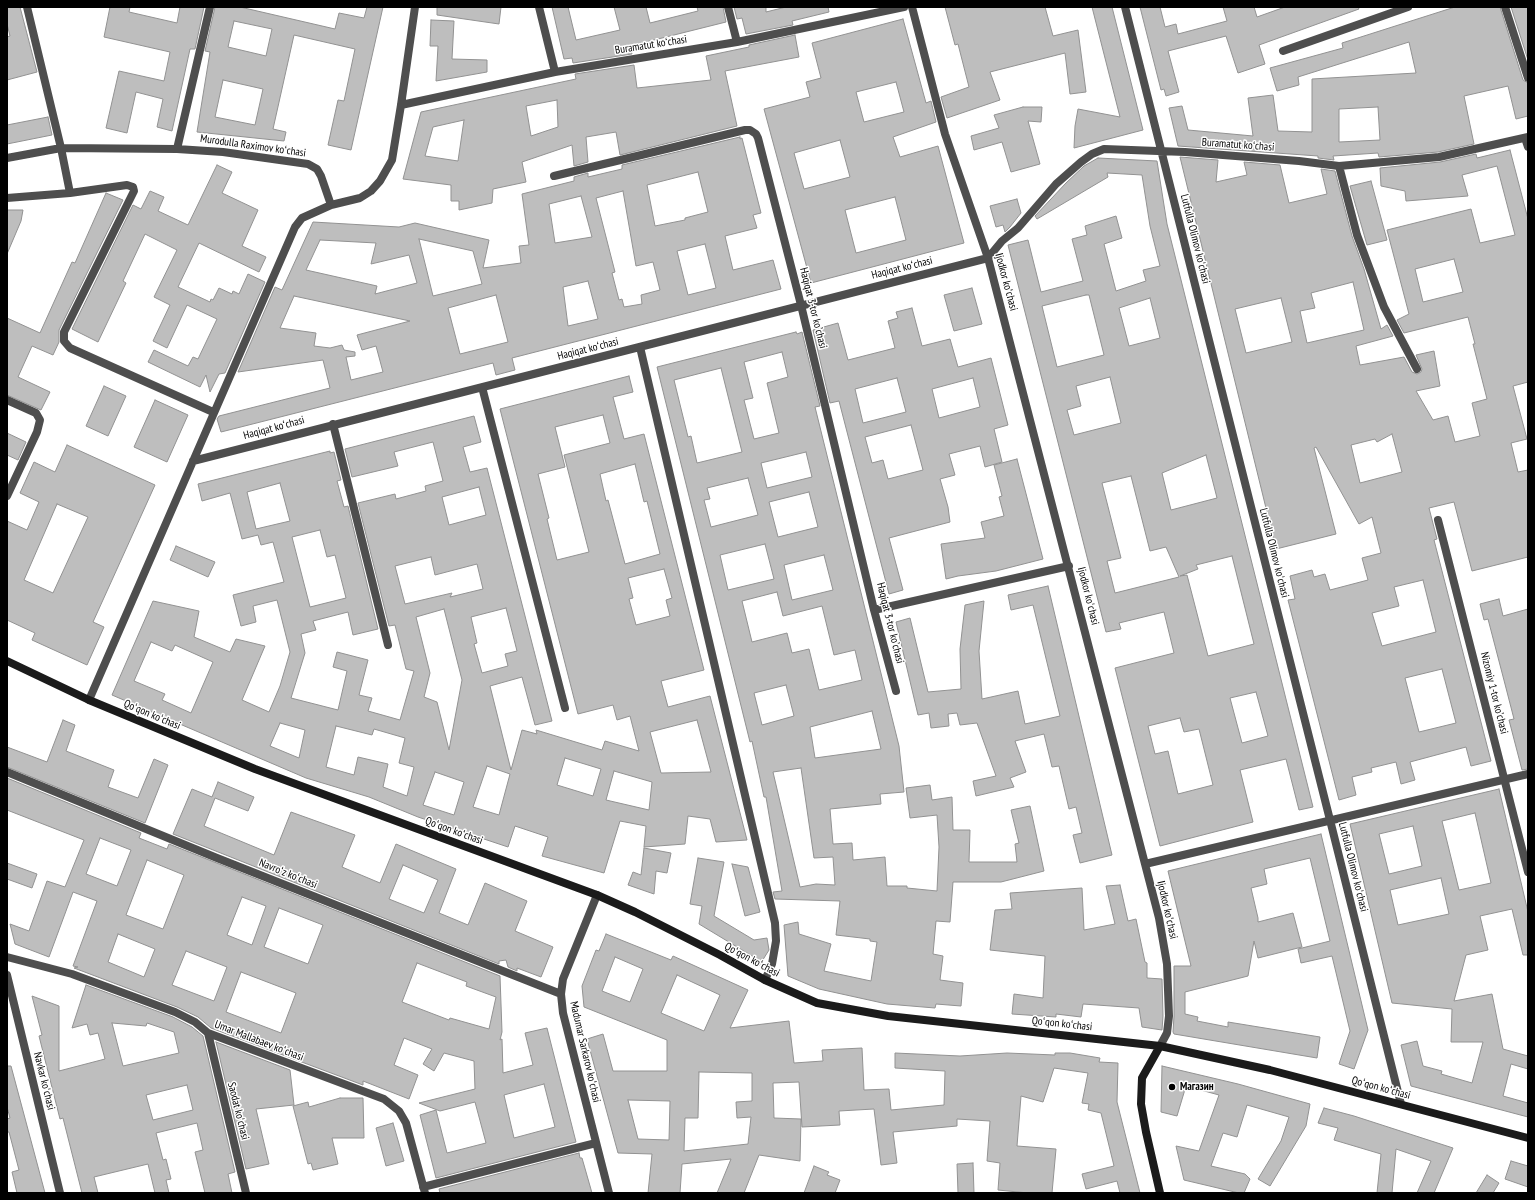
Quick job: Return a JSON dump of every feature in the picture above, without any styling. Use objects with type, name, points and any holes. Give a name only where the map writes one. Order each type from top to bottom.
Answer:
[{"type":"main road","name":"Qoʻqon koʻchasi","points":[[7,661],[89,700],[255,769],[597,895],[720,955],[765,980],[817,1003],[888,1016],[1160,1046],[1270,1070],[1528,1138]]},
{"type":"main road","name":"Ijodkor koʻchasi","points":[[1160,1046],[1142,1078],[1141,1104],[1160,1193]]},
{"type":"street","points":[[27,7],[61,148],[70,193]]},
{"type":"street","points":[[177,149],[210,7]]},
{"type":"street","points":[[89,700],[213,412],[295,227],[302,218],[331,205],[360,198],[380,181],[392,160],[402,105],[415,7]]},
{"type":"street","points":[[539,7],[555,72]]},
{"type":"street","points":[[728,7],[737,42]]},
{"type":"street","name":"Buramatut koʻchasi","points":[[402,105],[555,72],[737,42],[904,7]]},
{"type":"street","name":"Ijodkor koʻchasi","points":[[912,7],[945,134],[988,258],[1159,918],[1167,964],[1169,1016],[1167,1032],[1160,1046]]},
{"type":"street","name":"Lutfulla Olimov koʻchasi","points":[[1124,7],[1401,1104]]},
{"type":"street","points":[[1283,51],[1408,7]]},
{"type":"street","points":[[1505,7],[1528,78]]},
{"type":"street","name":"Haqiqat 3-tor koʼchasi","points":[[554,176],[745,130],[753,131],[758,138],[801,305],[874,610],[896,691]]},
{"type":"street","points":[[1527,137],[1528,148]]},
{"type":"street","name":"Buramatut koʻchasi","points":[[988,258],[1002,241],[1018,228],[1056,184],[1081,162],[1092,154],[1104,149],[1200,153],[1339,166],[1439,157],[1527,137]]},
{"type":"street","name":"Murodulla Raximov koʻchasi","points":[[7,158],[61,148],[177,149],[223,152],[308,164],[317,169],[321,176],[331,205]]},
{"type":"street","points":[[1339,166],[1357,235],[1384,307],[1417,369]]},
{"type":"street","points":[[7,198],[70,193],[127,185],[133,187],[134,191],[64,332],[64,341],[70,348],[213,412]]},
{"type":"street","name":"Haqiqat koʻchasi","points":[[193,461],[333,424],[988,258]]},
{"type":"street","points":[[640,347],[775,924],[775,949],[772,964],[765,980]]},
{"type":"street","points":[[482,387],[565,708]]},
{"type":"street","points":[[7,400],[36,413],[40,420],[37,432],[7,496]]},
{"type":"street","points":[[333,424],[388,645]]},
{"type":"street","name":"Nizomiy 1-tor koʼchasi","points":[[1438,520],[1528,872]]},
{"type":"street","points":[[874,610],[1069,566]]},
{"type":"street","name":"Navroʻz koʻchasi","points":[[7,772],[216,858],[561,994]]},
{"type":"street","points":[[1145,864],[1528,774]]},
{"type":"street","name":"Madumar Sarkarov koʻchasi","points":[[597,895],[563,979],[561,994],[563,1013],[609,1193]]},
{"type":"street","name":"Umar Mallabaev koʻchasi","points":[[7,957],[72,974],[175,1012],[195,1022],[208,1033],[384,1099],[399,1111],[406,1123],[424,1190]]},
{"type":"street","name":"Navkar koʻchasi","points":[[7,975],[60,1193]]},
{"type":"street","name":"Saodat koʻchasi","points":[[208,1033],[246,1193]]},
{"type":"street","points":[[424,1190],[596,1143]]},
{"type":"building","points":[[7,7],[20,7],[37,72],[7,80],[7,37],[10,36],[7,24]]},
{"type":"building","points":[[110,7],[130,7],[129,12],[177,23],[180,7],[204,7],[195,49],[190,49],[172,131],[157,127],[163,99],[136,92],[127,133],[106,128],[119,71],[164,81],[170,52],[104,37]]},
{"type":"building","points":[[215,7],[240,7],[335,29],[339,13],[364,18],[367,7],[383,7],[351,150],[328,145],[338,100],[344,101],[355,49],[294,35],[273,129],[286,132],[284,141],[197,132],[210,52],[205,51]],"holes":[[[234,21],[272,29],[266,56],[228,47]],[[223,80],[263,89],[255,125],[215,117]]]},
{"type":"building","points":[[437,7],[501,7],[499,24],[437,15]]},
{"type":"building","points":[[552,7],[568,7],[576,40],[620,30],[614,7],[646,7],[650,23],[698,11],[697,7],[723,7],[726,22],[630,46],[632,54],[573,63],[572,58],[564,59]]},
{"type":"building","points":[[734,7],[766,7],[766,12],[786,7],[828,7],[829,12],[792,21],[793,25],[746,34],[742,18],[737,19]]},
{"type":"building","points":[[945,7],[1045,7],[1053,36],[1078,30],[1086,92],[1070,94],[1065,53],[990,72],[1000,100],[947,118],[941,97],[969,87],[958,44],[955,45]]},
{"type":"building","points":[[1092,7],[1112,7],[1143,130],[1074,148],[1075,126],[1078,109],[1120,117]]},
{"type":"building","points":[[1140,7],[1160,7],[1165,27],[1176,24],[1178,34],[1227,21],[1223,7],[1254,7],[1257,17],[1285,7],[1358,7],[1359,9],[1259,45],[1265,64],[1238,73],[1226,36],[1168,51],[1179,92],[1166,96],[1164,89],[1161,90]]},
{"type":"building","points":[[1455,7],[1500,7],[1523,80],[1528,83],[1528,116],[1516,119],[1508,86],[1464,96],[1474,144],[1438,152],[1379,157],[1378,153],[1333,156],[1334,160],[1318,158],[1318,156],[1178,146],[1169,108],[1182,106],[1188,130],[1253,136],[1248,98],[1273,95],[1278,131],[1312,132],[1312,79],[1416,73],[1409,42],[1298,77],[1299,85],[1277,91],[1270,68],[1343,48],[1342,43]],"holes":[[[1378,107],[1380,140],[1339,142],[1339,109]]]},
{"type":"building","points":[[1511,7],[1528,7],[1528,60]]},
{"type":"building","points":[[903,19],[926,103],[931,101],[936,122],[893,137],[900,157],[938,146],[964,243],[811,283],[764,109],[810,97],[806,82],[821,78],[812,43]],"holes":[[[896,82],[904,112],[864,122],[856,92]],[[840,140],[850,177],[804,189],[794,153]],[[895,197],[906,240],[856,253],[845,210]]]},
{"type":"building","points":[[431,20],[454,21],[452,59],[487,60],[487,72],[436,81],[438,46],[430,46]]},
{"type":"building","points":[[795,35],[799,57],[725,71],[737,126],[620,155],[616,132],[586,137],[588,162],[574,166],[572,145],[522,162],[526,182],[493,189],[492,203],[459,210],[459,201],[451,201],[451,185],[403,179],[421,112],[576,79],[575,74],[634,65],[637,88],[711,80],[706,56],[749,47],[749,45]],"holes":[[[557,100],[558,127],[531,136],[526,106]],[[464,120],[458,161],[425,156],[433,127]]]},
{"type":"building","points":[[1023,107],[1042,107],[1041,122],[1028,121],[1040,164],[1011,172],[1002,142],[974,150],[971,136],[999,128],[994,115]]},
{"type":"building","points":[[48,117],[52,135],[7,144],[7,125]]},
{"type":"building","points":[[740,137],[740,139],[742,138],[761,213],[753,215],[757,228],[725,236],[733,270],[773,260],[781,289],[512,358],[515,370],[496,375],[493,363],[221,432],[217,419],[219,416],[330,388],[323,360],[238,372],[275,287],[282,290],[313,222],[399,227],[415,223],[489,240],[483,268],[521,263],[519,246],[529,245],[522,194],[574,181],[574,177],[588,173],[588,177],[622,169],[622,165]],"holes":[[[698,172],[708,212],[685,218],[685,220],[655,226],[647,185]],[[623,191],[636,266],[653,262],[660,290],[641,295],[642,304],[624,307],[622,299],[619,300],[612,273],[615,272],[596,198]],[[581,196],[592,237],[555,243],[549,204]],[[419,239],[473,251],[482,284],[433,296]],[[320,240],[376,243],[371,264],[409,255],[417,283],[375,294],[377,286],[306,270]],[[705,244],[716,288],[688,295],[677,251]],[[588,281],[598,319],[568,326],[563,287]],[[496,295],[508,342],[460,354],[448,308]],[[294,296],[410,321],[357,335],[362,350],[376,346],[383,372],[351,380],[346,357],[355,356],[355,352],[344,350],[342,345],[330,348],[314,346],[316,333],[280,328]]]},
{"type":"building","points":[[1510,150],[1528,219],[1528,382],[1513,386],[1527,439],[1511,443],[1518,472],[1528,470],[1528,557],[1472,571],[1454,502],[1429,508],[1437,539],[1434,540],[1491,761],[1471,766],[1466,747],[1410,762],[1415,780],[1401,784],[1396,762],[1371,768],[1372,772],[1352,777],[1356,795],[1339,800],[1288,600],[1295,599],[1290,576],[1312,570],[1314,577],[1325,574],[1330,590],[1368,580],[1362,558],[1381,553],[1372,517],[1359,524],[1316,447],[1314,448],[1336,534],[1276,549],[1180,157],[1218,160],[1216,182],[1247,175],[1244,162],[1280,165],[1289,203],[1327,194],[1321,169],[1335,171],[1352,236],[1364,269],[1381,329],[1387,325],[1393,336],[1356,346],[1360,365],[1404,357],[1412,372],[1417,374],[1421,372],[1422,369],[1416,355],[1434,351],[1440,386],[1416,391],[1433,420],[1448,416],[1455,442],[1480,436],[1472,403],[1487,399],[1473,344],[1475,344],[1468,317],[1404,333],[1397,320],[1409,314],[1387,230],[1471,209],[1480,243],[1515,235],[1497,166],[1462,175],[1468,196],[1406,201],[1405,191],[1381,186],[1380,168],[1440,162],[1476,154],[1477,158]],"holes":[[[1454,259],[1463,292],[1423,302],[1415,269]],[[1353,282],[1364,330],[1307,343],[1300,311],[1315,308],[1311,293]],[[1281,298],[1292,342],[1246,353],[1235,309]],[[1392,434],[1402,472],[1360,483],[1351,445],[1375,439],[1377,442]],[[1423,580],[1436,632],[1382,646],[1372,613],[1399,606],[1394,587]],[[1442,669],[1456,723],[1419,732],[1405,678]]]},
{"type":"building","points":[[1098,158],[1157,161],[1167,224],[1313,807],[1299,810],[1286,759],[1240,770],[1253,822],[1160,846],[1115,668],[1174,653],[1164,612],[1119,623],[1121,629],[1106,632],[1008,245],[1028,240],[1041,292],[1083,281],[1072,239],[1087,235],[1085,226],[1116,216],[1122,238],[1104,244],[1116,291],[1146,281],[1143,270],[1160,266],[1150,226],[1142,175],[1107,173],[1108,177],[1037,219],[1035,216],[1084,166]],"holes":[[[1089,295],[1104,355],[1057,367],[1042,306]],[[1150,298],[1160,338],[1129,346],[1119,308]],[[1110,377],[1121,423],[1074,435],[1067,410],[1081,406],[1076,386]],[[1206,455],[1217,498],[1171,510],[1162,473]],[[1131,476],[1150,551],[1166,547],[1179,577],[1115,593],[1107,561],[1121,558],[1102,483]],[[1232,556],[1254,644],[1208,656],[1187,575],[1180,576],[1198,569],[1196,565]],[[1256,692],[1268,736],[1242,743],[1230,698]],[[1180,718],[1184,732],[1199,729],[1213,785],[1178,794],[1168,751],[1155,754],[1148,726]]]},
{"type":"building","points":[[217,165],[232,172],[222,193],[258,210],[242,246],[266,257],[259,272],[199,243],[178,287],[210,302],[211,299],[213,300],[219,288],[232,294],[233,291],[239,294],[248,274],[265,282],[225,373],[219,374],[210,392],[206,375],[200,387],[148,362],[154,350],[188,366],[193,357],[198,359],[217,319],[187,305],[167,348],[153,341],[170,305],[154,297],[177,250],[145,234],[123,281],[126,283],[98,342],[72,329],[133,205],[141,209],[150,191],[164,197],[158,211],[188,225]]},
{"type":"building","points":[[1371,181],[1387,240],[1367,245],[1350,186]]},
{"type":"building","points":[[106,193],[123,200],[59,330],[59,342],[53,355],[32,346],[18,377],[50,392],[41,410],[7,395],[7,318],[40,333],[72,262],[75,263]]},
{"type":"building","points":[[1017,199],[1021,213],[1005,232],[1003,225],[996,227],[990,206]]},
{"type":"building","points":[[7,210],[23,210],[21,221],[7,254]]},
{"type":"building","points":[[972,288],[982,324],[954,331],[944,295]]},
{"type":"building","points":[[912,308],[922,346],[950,339],[958,367],[991,358],[1008,425],[994,429],[1002,462],[985,467],[980,446],[949,454],[955,475],[940,479],[948,507],[950,522],[889,538],[903,590],[889,594],[839,401],[830,403],[813,330],[838,323],[848,360],[895,348],[888,321],[898,318],[896,312]],"holes":[[[897,378],[906,412],[863,423],[855,389]],[[973,378],[980,407],[939,418],[932,389]],[[911,425],[923,470],[888,479],[883,460],[872,463],[865,437]]]},
{"type":"building","points":[[796,332],[797,334],[802,332],[820,406],[815,407],[899,746],[904,792],[880,794],[881,804],[830,809],[833,844],[852,843],[853,860],[885,857],[887,886],[907,886],[907,888],[937,891],[939,847],[937,815],[910,818],[906,788],[930,785],[932,800],[952,797],[953,830],[970,830],[969,862],[1017,862],[1015,844],[1019,843],[1011,810],[1030,806],[1044,871],[1001,882],[953,882],[950,922],[936,921],[933,954],[943,956],[940,980],[963,983],[961,1006],[936,1004],[935,1008],[887,1004],[819,989],[788,976],[784,925],[798,922],[799,934],[831,944],[824,971],[871,981],[877,942],[870,941],[870,939],[836,935],[840,901],[775,899],[773,892],[782,891],[766,797],[764,797],[752,741],[750,742],[657,367]],"holes":[[[782,352],[788,377],[767,383],[779,433],[754,439],[744,400],[753,398],[744,362]],[[721,368],[742,452],[697,463],[691,436],[688,437],[674,380]],[[806,452],[812,477],[767,488],[761,463]],[[748,478],[758,515],[711,527],[704,500],[710,499],[707,488]],[[809,492],[818,527],[778,537],[769,502]],[[765,544],[774,579],[728,590],[720,555]],[[824,555],[833,590],[792,600],[784,565]],[[777,592],[783,616],[822,606],[834,655],[855,650],[862,680],[819,690],[809,649],[792,653],[787,633],[752,642],[742,601]],[[786,685],[794,716],[762,725],[754,693]],[[872,711],[881,749],[815,758],[810,727]],[[801,768],[814,858],[833,857],[835,885],[816,884],[800,887],[773,772]]]},
{"type":"building","points":[[629,376],[633,392],[613,397],[624,439],[644,434],[704,670],[661,681],[668,707],[710,696],[747,840],[716,842],[710,819],[688,816],[685,844],[644,847],[646,826],[620,821],[604,873],[542,856],[548,837],[515,826],[508,847],[418,817],[369,797],[306,778],[112,695],[153,601],[199,611],[194,637],[230,652],[236,639],[265,646],[242,700],[269,712],[280,686],[290,652],[277,600],[253,606],[256,622],[241,626],[233,595],[284,582],[273,542],[261,545],[258,535],[242,539],[230,493],[202,501],[198,484],[330,451],[330,453],[334,452],[341,480],[337,481],[344,507],[348,506],[378,629],[353,635],[348,612],[313,621],[316,630],[301,634],[305,653],[291,698],[338,710],[347,671],[333,667],[337,652],[368,660],[359,695],[372,698],[368,711],[400,720],[414,671],[406,669],[395,625],[389,626],[358,503],[395,494],[396,499],[426,491],[425,486],[443,481],[433,442],[394,452],[398,466],[352,477],[345,449],[474,416],[481,442],[463,447],[470,472],[487,468],[552,721],[535,725],[522,677],[490,686],[511,770],[522,730],[537,734],[536,730],[602,750],[605,741],[639,751],[630,716],[617,720],[613,705],[578,714],[500,409]],"holes":[[[603,415],[610,443],[564,455],[589,552],[557,560],[547,519],[549,518],[538,474],[565,467],[555,427]],[[635,464],[644,502],[647,501],[660,554],[625,564],[608,500],[606,501],[600,474]],[[280,483],[290,521],[256,529],[247,492]],[[479,487],[486,515],[449,525],[442,497]],[[320,530],[327,557],[335,555],[346,598],[310,607],[292,537]],[[431,557],[435,575],[477,564],[483,589],[450,597],[452,593],[405,604],[395,566]],[[664,569],[672,598],[666,600],[670,616],[636,625],[629,599],[633,598],[628,578]],[[506,608],[517,651],[505,654],[508,666],[482,673],[474,644],[477,643],[471,617]],[[444,609],[462,680],[449,750],[437,702],[424,697],[430,673],[416,617]],[[151,642],[172,651],[175,645],[213,662],[191,713],[162,700],[165,694],[134,681]],[[697,720],[711,772],[661,773],[650,732]],[[280,723],[305,730],[299,758],[270,746]],[[336,726],[372,735],[374,729],[405,738],[399,763],[414,767],[407,796],[383,787],[388,764],[358,757],[354,775],[326,767]],[[565,758],[601,769],[593,796],[557,785]],[[487,766],[510,774],[499,815],[473,807]],[[614,771],[652,782],[649,810],[606,800]],[[435,772],[464,782],[454,815],[423,805]]]},
{"type":"building","points":[[104,386],[126,396],[108,436],[86,426]]},
{"type":"building","points":[[155,400],[188,415],[167,462],[134,447]]},
{"type":"building","points":[[7,433],[26,442],[18,460],[7,455]]},
{"type":"building","points":[[67,445],[155,485],[93,622],[104,627],[87,665],[32,640],[35,633],[7,620],[7,521],[27,530],[39,502],[20,493],[34,462],[55,472]],"holes":[[[57,504],[88,517],[53,593],[24,580]]]},
{"type":"building","points":[[1017,459],[1043,559],[996,571],[946,579],[941,544],[985,538],[981,522],[1004,516],[999,497],[1002,496],[994,465]]},
{"type":"building","points":[[176,546],[215,562],[208,577],[170,560]]},
{"type":"building","points":[[1048,586],[1112,855],[1080,863],[1073,835],[1082,833],[1076,807],[1069,809],[1059,766],[1052,767],[1044,734],[1015,741],[1026,772],[1010,778],[1014,787],[976,796],[973,781],[996,776],[977,723],[960,725],[957,713],[948,714],[949,726],[931,728],[929,713],[918,715],[896,622],[910,618],[928,692],[961,689],[960,649],[965,605],[984,601],[979,651],[982,699],[1018,691],[1025,724],[1060,716],[1033,605],[1011,610],[1008,595]]},
{"type":"building","points":[[1499,599],[1503,616],[1528,609],[1528,769],[1522,770],[1509,720],[1514,719],[1488,619],[1484,620],[1480,604]]},
{"type":"building","points":[[63,720],[75,725],[66,751],[114,770],[108,787],[138,798],[154,759],[168,765],[145,823],[7,767],[7,747],[47,762]]},
{"type":"building","points":[[7,778],[141,833],[139,838],[167,849],[169,844],[500,976],[502,1032],[500,1040],[502,1039],[503,1073],[533,1065],[525,1033],[547,1028],[576,1142],[436,1178],[420,1115],[436,1110],[447,1153],[486,1143],[475,1102],[440,1111],[419,1103],[475,1089],[474,1061],[444,1053],[434,1071],[423,1064],[432,1049],[404,1038],[394,1065],[418,1075],[409,1099],[363,1081],[363,1085],[211,1028],[198,1017],[177,1007],[74,968],[78,967],[73,966],[97,901],[73,892],[49,957],[15,944],[10,924],[29,931],[47,881],[65,887],[84,840],[7,810]],"holes":[[[100,838],[131,850],[117,886],[86,874]],[[147,860],[184,875],[163,929],[126,915]],[[242,897],[266,906],[252,945],[227,935]],[[279,908],[323,925],[308,964],[264,947]],[[118,934],[155,949],[144,977],[108,962]],[[186,951],[227,967],[214,1001],[172,985]],[[417,963],[467,982],[466,986],[496,997],[489,1029],[450,1018],[449,1020],[402,1002]],[[241,972],[296,993],[281,1033],[226,1012]],[[544,1084],[555,1127],[514,1138],[504,1095]]]},
{"type":"building","points":[[218,782],[254,797],[248,811],[215,798],[204,826],[274,855],[291,812],[355,835],[342,867],[380,883],[396,844],[456,869],[439,913],[468,925],[485,883],[527,901],[515,931],[553,947],[541,977],[517,968],[517,971],[508,967],[506,960],[499,961],[499,964],[173,834],[192,789],[212,797]],"holes":[[[403,865],[438,880],[424,913],[389,899]]]},
{"type":"building","points":[[1499,789],[1528,912],[1528,955],[1523,955],[1512,909],[1480,916],[1488,950],[1466,955],[1454,1001],[1492,994],[1503,1049],[1528,1056],[1528,1069],[1511,1064],[1503,1096],[1528,1103],[1528,1117],[1411,1086],[1401,1045],[1417,1041],[1423,1066],[1442,1071],[1441,1074],[1472,1083],[1483,1042],[1451,1042],[1452,1009],[1392,1003],[1350,824]],"holes":[[[1475,813],[1491,883],[1459,890],[1442,821]],[[1413,826],[1422,866],[1389,874],[1379,834]],[[1441,878],[1449,914],[1398,925],[1390,890]]]},
{"type":"building","points":[[1321,834],[1368,1030],[1354,1069],[1339,1064],[1350,1031],[1332,956],[1301,963],[1298,949],[1330,941],[1310,858],[1264,869],[1267,884],[1251,888],[1258,922],[1293,913],[1302,947],[1258,958],[1254,941],[1248,976],[1185,992],[1185,1014],[1198,1017],[1197,1021],[1228,1027],[1228,1022],[1320,1037],[1317,1058],[1174,1034],[1174,966],[1191,966],[1168,871]]},
{"type":"building","points":[[644,848],[671,853],[667,873],[656,871],[654,894],[628,885],[633,872],[641,875]]},
{"type":"building","points":[[698,858],[724,862],[714,916],[754,940],[767,938],[769,950],[759,966],[757,959],[699,924],[702,906],[690,904]]},
{"type":"building","points":[[7,863],[37,874],[32,888],[7,879]]},
{"type":"building","points":[[732,864],[748,867],[760,912],[745,916]]},
{"type":"building","points":[[1120,885],[1128,921],[1136,919],[1145,962],[1147,963],[1147,978],[1162,979],[1162,1030],[1142,1027],[1139,1008],[1083,1004],[1081,1017],[1056,1014],[1056,1017],[1012,1014],[1014,994],[1043,998],[1045,956],[990,950],[995,910],[1012,909],[1010,893],[1082,888],[1084,930],[1115,924],[1106,886]]},
{"type":"building","points":[[606,934],[671,960],[673,956],[748,990],[730,1028],[789,1021],[794,1063],[823,1061],[822,1050],[862,1048],[864,1090],[889,1089],[891,1110],[944,1105],[945,1071],[895,1068],[895,1053],[960,1056],[1007,1053],[1055,1055],[1055,1053],[1070,1053],[1100,1058],[1099,1062],[1118,1063],[1117,1102],[1140,1193],[1120,1193],[1117,1181],[1086,1189],[1082,1174],[1114,1166],[1101,1113],[1088,1110],[1089,1104],[1082,1103],[1088,1073],[1054,1068],[1043,1102],[1021,1096],[1017,1146],[1056,1149],[1052,1193],[1028,1193],[998,1190],[1000,1163],[987,1161],[990,1121],[957,1119],[957,1126],[893,1132],[897,1163],[881,1165],[874,1109],[839,1111],[840,1125],[802,1127],[799,1082],[773,1083],[774,1118],[801,1119],[800,1161],[759,1155],[744,1193],[717,1193],[731,1159],[682,1164],[680,1193],[648,1193],[652,1154],[618,1153],[587,1039],[603,1034],[613,1071],[667,1071],[667,1040],[584,1007],[582,986],[596,950],[599,951]],"holes":[[[615,957],[643,969],[630,1002],[602,991]],[[677,975],[720,995],[704,1031],[661,1013]],[[699,1072],[752,1073],[752,1101],[736,1102],[737,1118],[751,1117],[748,1144],[684,1151],[685,1118],[698,1118]],[[628,1100],[670,1101],[669,1140],[638,1139]]]},
{"type":"building","points":[[86,985],[173,1017],[192,1027],[203,1036],[235,1172],[228,1174],[232,1193],[205,1193],[195,1152],[203,1150],[197,1123],[156,1133],[163,1160],[166,1159],[171,1179],[166,1180],[169,1193],[155,1193],[148,1164],[94,1177],[98,1193],[82,1193],[63,1118],[60,1119],[39,1036],[42,1035],[32,996],[59,1006],[59,1071],[105,1059],[98,1033],[90,1035],[87,1024],[72,1028]],"holes":[[[112,1023],[146,1026],[147,1023],[174,1032],[179,1053],[123,1066]],[[187,1085],[193,1110],[153,1120],[146,1095]]]},
{"type":"building","points":[[216,1042],[290,1070],[294,1105],[256,1109],[269,1164],[246,1169]]},
{"type":"building","points":[[7,1066],[11,1066],[45,1193],[17,1193],[12,1172],[19,1170],[9,1132],[7,1132],[7,1119],[10,1118],[7,1107]]},
{"type":"building","points":[[1162,1066],[1238,1084],[1310,1104],[1306,1126],[1270,1186],[1258,1179],[1281,1141],[1289,1117],[1247,1105],[1237,1137],[1223,1133],[1211,1166],[1245,1174],[1250,1179],[1244,1193],[1184,1180],[1176,1146],[1199,1151],[1219,1095],[1186,1086],[1177,1116],[1161,1112]]},
{"type":"building","points":[[340,1098],[363,1098],[364,1138],[332,1138],[338,1164],[313,1170],[311,1163],[308,1164],[293,1106],[308,1102],[309,1107]]},
{"type":"building","points":[[1324,1108],[1354,1116],[1453,1148],[1434,1193],[1417,1193],[1431,1161],[1396,1149],[1392,1193],[1377,1193],[1381,1154],[1334,1140],[1338,1128],[1318,1123]]},
{"type":"building","points":[[393,1123],[404,1161],[386,1166],[376,1128]]},
{"type":"building","points":[[579,1153],[580,1158],[582,1158],[592,1193],[440,1193],[439,1189]]},
{"type":"building","points":[[1511,1161],[1528,1166],[1528,1187],[1505,1179]]},
{"type":"building","points":[[973,1163],[974,1193],[958,1193],[957,1164]]},
{"type":"building","points":[[814,1166],[829,1172],[827,1175],[840,1180],[835,1193],[804,1193]]},
{"type":"building","points":[[1487,1175],[1499,1183],[1493,1193],[1476,1193]]},
{"type":"place","name":"Магазин","points":[[1172,1087]]}]
